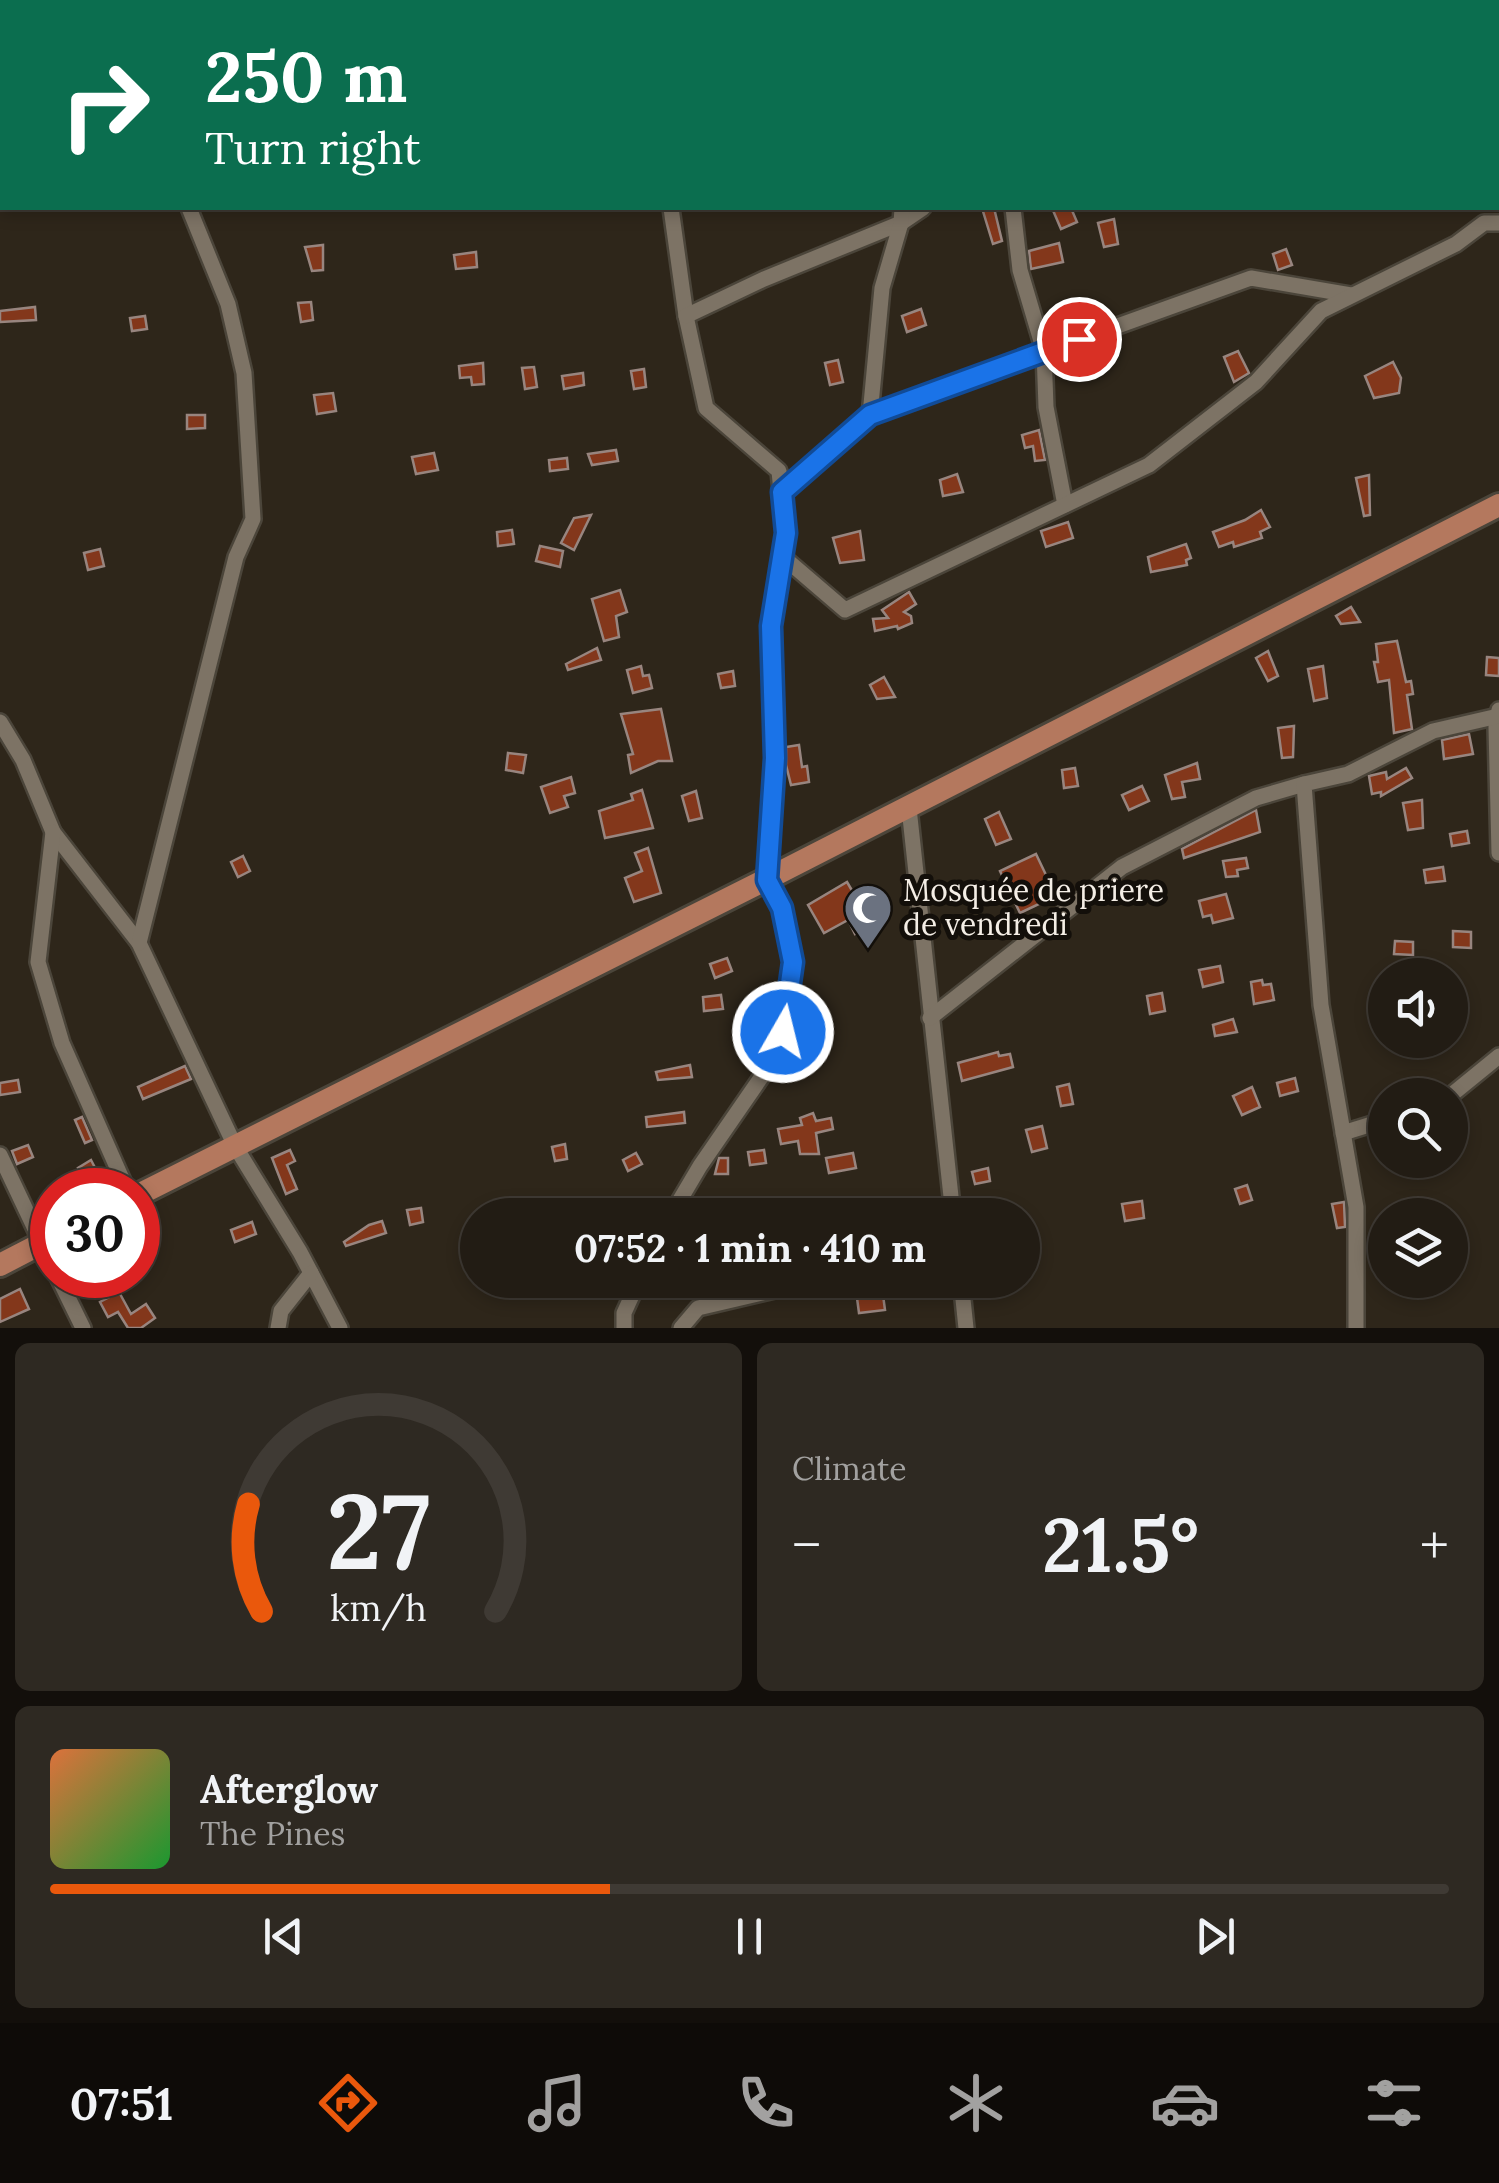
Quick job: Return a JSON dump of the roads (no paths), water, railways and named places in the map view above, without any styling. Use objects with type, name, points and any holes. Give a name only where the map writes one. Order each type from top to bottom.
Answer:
[{"type":"main road","points":[[160,1183],[767,880],[1499,505]]},
{"type":"main road","points":[[0,1265],[30,1250]]},
{"type":"street","points":[[139,942],[236,558],[253,519],[244,373],[228,304],[190,210]]},
{"type":"street","points":[[671,210],[686,316],[706,408],[779,471],[786,533],[771,626],[775,758],[767,880],[782,908],[793,962],[783,1032],[769,1066],[682,1198]]},
{"type":"street","points":[[1013,210],[1020,270],[1044,351],[1046,407],[1065,505]]},
{"type":"street","points":[[686,316],[902,215]]},
{"type":"street","points":[[870,415],[882,288],[902,215]]},
{"type":"street","points":[[782,556],[844,610],[1149,466],[1256,382],[1321,311],[1456,244],[1484,223],[1499,223]]},
{"type":"street","points":[[782,492],[870,415],[1251,278],[1353,295]]},
{"type":"street","points":[[930,1018],[1122,867],[1256,798],[1348,774],[1432,731],[1498,713],[1499,853]]},
{"type":"street","points":[[0,722],[23,760],[53,832],[139,942],[236,1146],[340,1328]]},
{"type":"street","points":[[1304,784],[1321,1004],[1356,1208],[1356,1328]]},
{"type":"street","points":[[909,808],[951,1198]]},
{"type":"street","points":[[53,832],[38,962],[62,1043],[117,1168]]},
{"type":"street","points":[[1468,1081],[1499,1056]]},
{"type":"street","points":[[1343,1133],[1368,1125]]},
{"type":"street","points":[[0,1155],[30,1210]]},
{"type":"street","points":[[274,1327],[280,1311],[311,1273]]},
{"type":"street","points":[[68,1298],[83,1328]]},
{"type":"street","points":[[624,1328],[624,1313],[631,1298]]},
{"type":"street","points":[[681,1328],[698,1308],[741,1298]]},
{"type":"street","points":[[963,1298],[966,1328]]},
{"type":"place","name":"Mosquée de priere de vendredi","points":[[868,950]]}]
